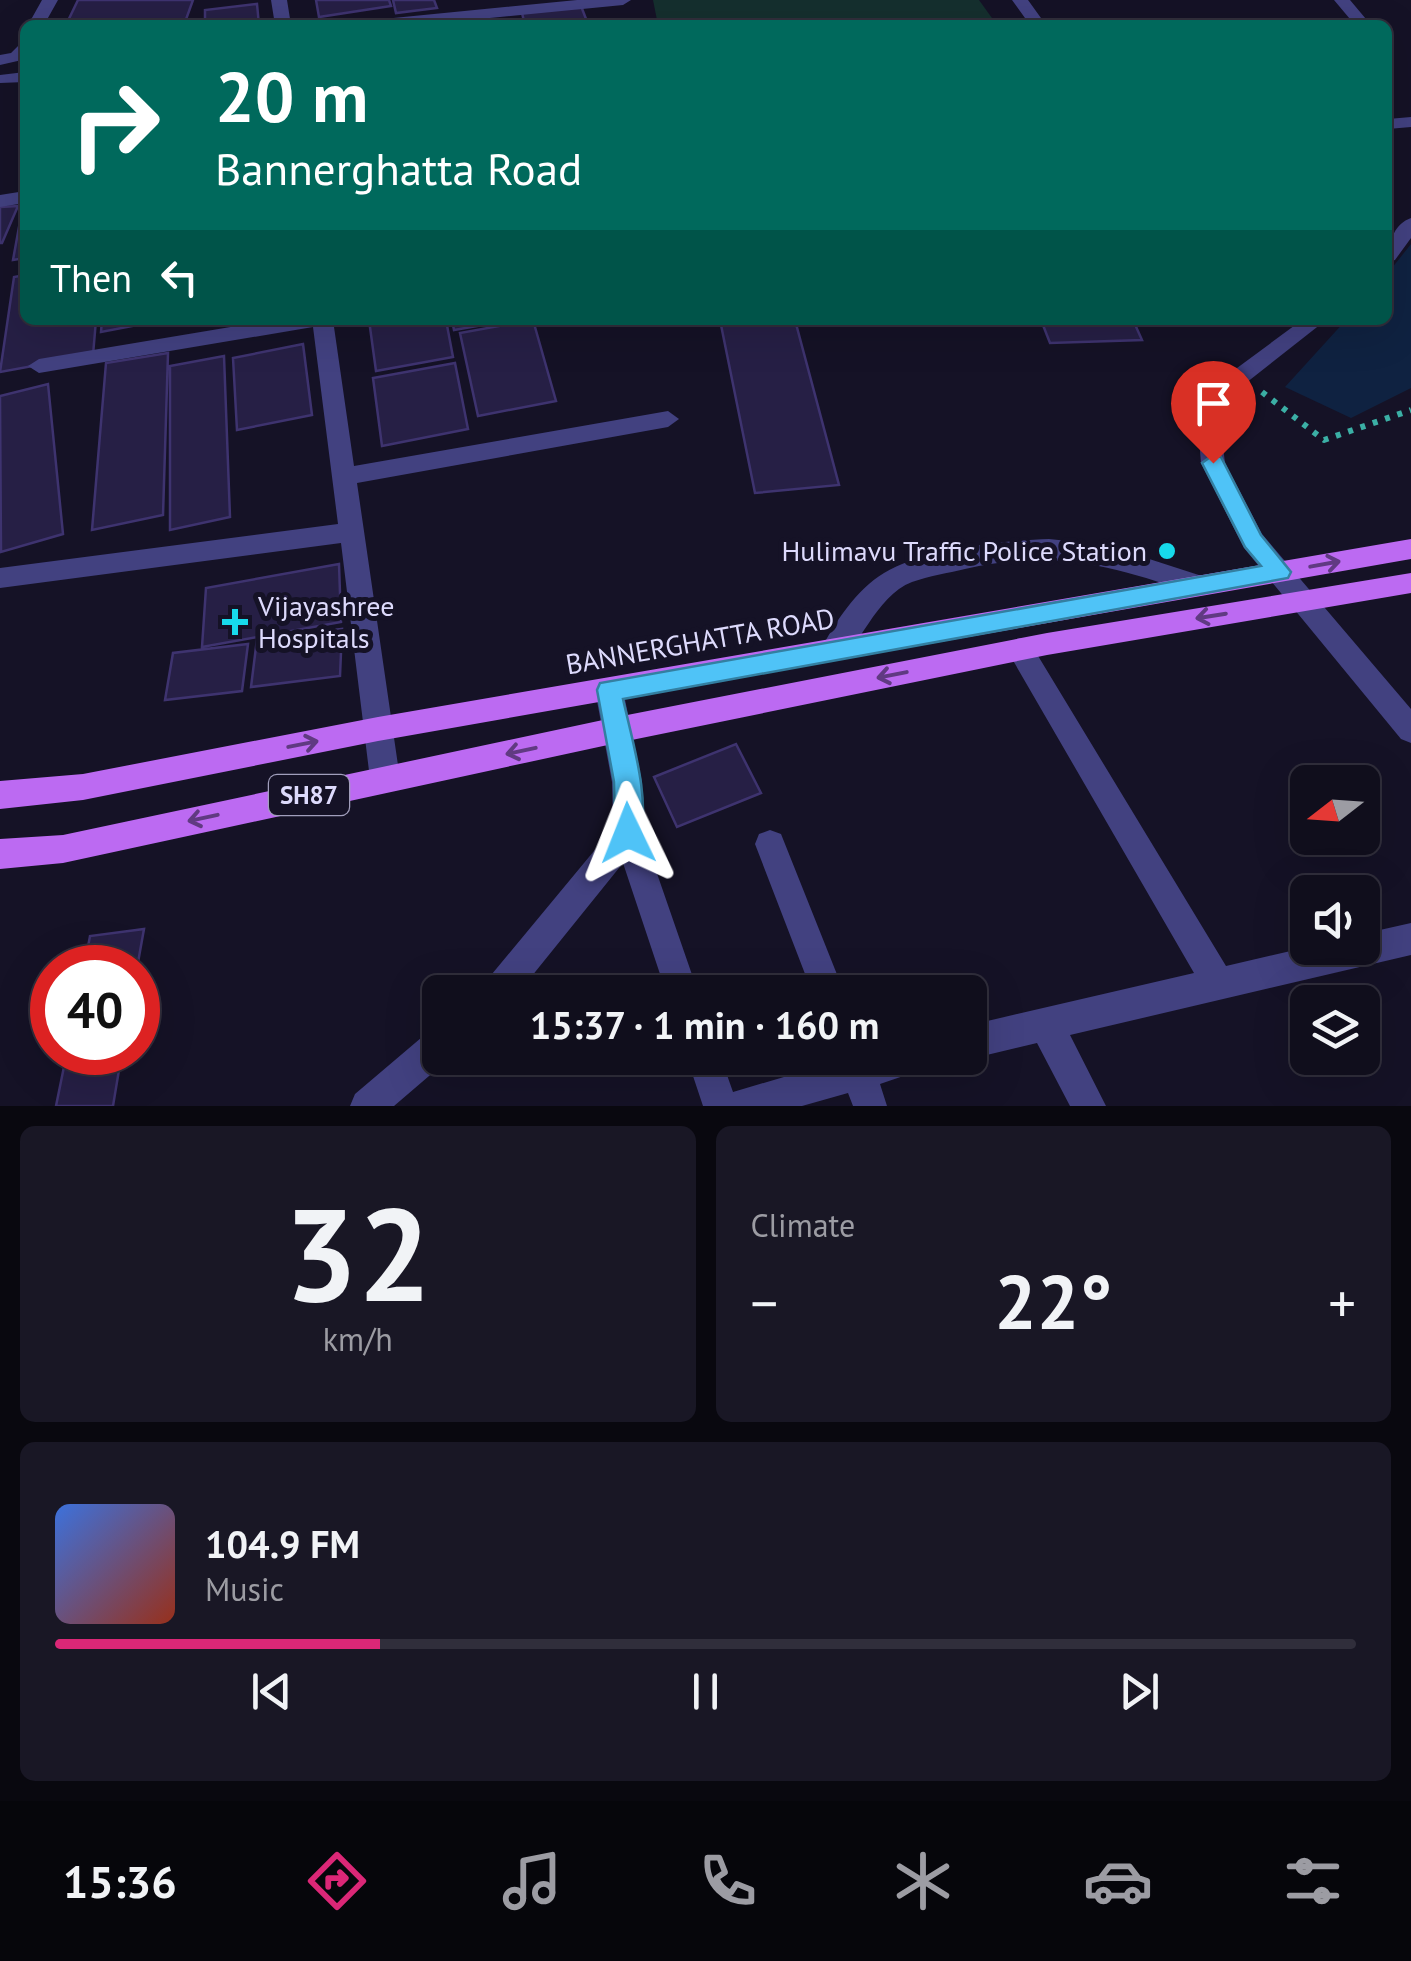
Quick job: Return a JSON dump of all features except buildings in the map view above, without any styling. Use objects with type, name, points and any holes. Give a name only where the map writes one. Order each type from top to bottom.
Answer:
[{"type":"main road","name":"BANNERGHATTA ROAD","points":[[0,795],[83,787],[378,729],[1411,549]]},
{"type":"main road","name":"SH87","points":[[0,854],[63,849],[616,730],[1020,649],[1411,583]]},
{"type":"street","points":[[397,20],[457,8],[624,0]]},
{"type":"street","points":[[1342,0],[1359,20]]},
{"type":"street","points":[[3,79],[20,77]]},
{"type":"street","points":[[1392,250],[1411,224]]},
{"type":"street","points":[[39,366],[285,325]]},
{"type":"street","points":[[324,325],[385,779]]},
{"type":"street","points":[[1301,325],[1207,402],[1213,463],[1253,541],[1411,730]]},
{"type":"street","points":[[344,476],[668,419]]},
{"type":"street","points":[[0,578],[351,532]]},
{"type":"street","points":[[834,650],[867,604],[898,577],[993,552],[1064,547],[1097,552],[1129,558],[1199,585]]},
{"type":"street","points":[[1020,649],[1219,985]]},
{"type":"street","points":[[609,690],[627,782],[628,833],[676,975]]},
{"type":"street","points":[[513,975],[628,833]]},
{"type":"street","points":[[770,844],[821,975]]},
{"type":"street","points":[[987,1038],[1411,939]]},
{"type":"street","points":[[1046,1025],[1089,1106]]},
{"type":"street","points":[[367,1106],[422,1059]]},
{"type":"street","points":[[710,1075],[720,1106]]},
{"type":"street","points":[[742,1106],[826,1075]]},
{"type":"street","points":[[860,1075],[870,1106]]},
{"type":"path","points":[[1242,375],[1324,440],[1411,410]]},
{"type":"green space","points":[[653,0],[979,0],[993,20],[657,20]]},
{"type":"water","points":[[1411,244],[1411,388],[1351,418],[1285,387],[1341,325],[1392,325],[1392,268]]},
{"type":"place","name":"Hulimavu Traffic Police Station","points":[[1167,551]]},
{"type":"place","name":"Vijayashree Hospitals","points":[[235,622]]},
{"type":"route","points":[[628,833],[627,782],[609,690],[1280,572],[1253,541],[1213,463]]}]
